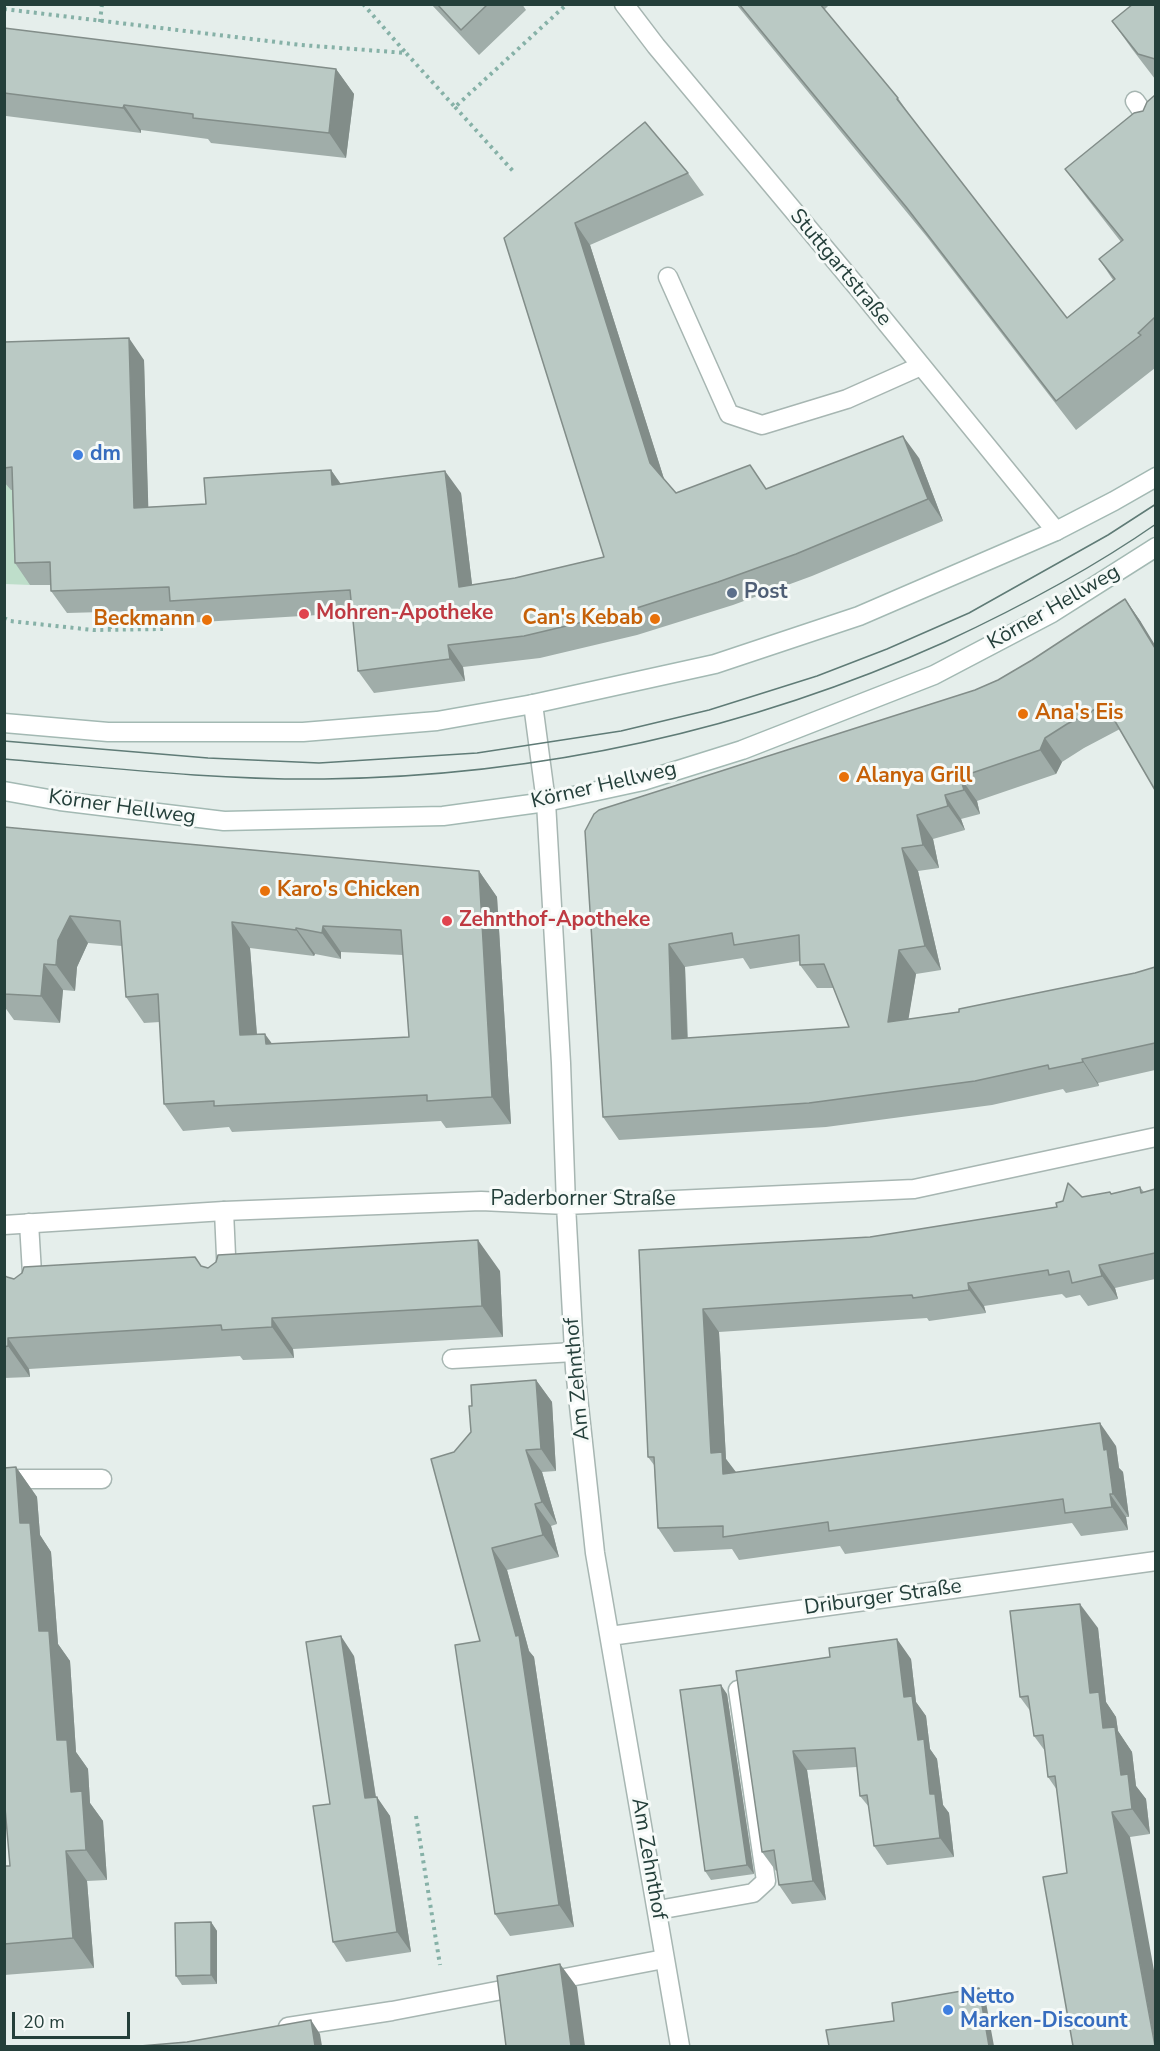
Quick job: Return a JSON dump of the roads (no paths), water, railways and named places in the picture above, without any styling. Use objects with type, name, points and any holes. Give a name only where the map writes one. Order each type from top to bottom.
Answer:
[{"type":"street","name":"Stuttgartstraße","points":[[624,4],[656,46],[1056,531]]},
{"type":"street","points":[[1135,101],[1155,131]]},
{"type":"street","points":[[668,277],[729,414],[762,424],[847,399],[921,366]]},
{"type":"street","points":[[4,723],[108,732],[303,732],[437,721],[533,704],[715,664],[860,616],[1056,531],[1155,477]]},
{"type":"street","name":"Körner Hellweg","points":[[4,791],[60,801],[224,821],[443,816],[546,802],[643,781],[742,750],[934,675],[1052,613],[1155,547]]},
{"type":"street","name":"Am Zehnthof","points":[[533,704],[546,802],[574,1352],[595,1553],[680,2046]]},
{"type":"street","name":"Paderborner Straße","points":[[4,1225],[224,1211],[481,1200],[566,1205],[914,1189],[1155,1137]]},
{"type":"street","points":[[224,1211],[228,1287]]},
{"type":"street","points":[[29,1223],[34,1298]]},
{"type":"street","points":[[452,1359],[574,1352]]},
{"type":"street","points":[[4,1479],[102,1479]]},
{"type":"street","name":"Driburger Straße","points":[[610,1636],[1155,1561]]},
{"type":"street","points":[[658,1910],[753,1893],[766,1881],[738,1690]]},
{"type":"street","points":[[268,2030],[392,2011],[664,1959]]},
{"type":"tram line","points":[[4,741],[208,758],[319,763],[477,753],[621,731],[709,710],[817,676],[887,649],[969,613],[1108,535],[1156,504]]},
{"type":"tram line","points":[[4,759],[124,770],[324,779],[404,776],[484,769],[563,758],[642,742],[719,723],[796,700],[871,673],[945,642],[1053,588],[1156,524]]},
{"type":"place","name":"dm","points":[[78,455]]},
{"type":"place","name":"Post","points":[[732,593]]},
{"type":"place","name":"Mohren-Apotheke","points":[[304,614]]},
{"type":"place","name":"Can's Kebab","points":[[655,619]]},
{"type":"place","name":"Beckmann","points":[[207,620]]},
{"type":"place","name":"Ana's Eis","points":[[1023,714]]},
{"type":"place","name":"Alanya Grill","points":[[844,777]]},
{"type":"place","name":"Karo's Chicken","points":[[265,891]]},
{"type":"place","name":"Zehnthof-Apotheke","points":[[447,921]]},
{"type":"place","name":"Netto Marken-Discount","points":[[948,2010]]}]
